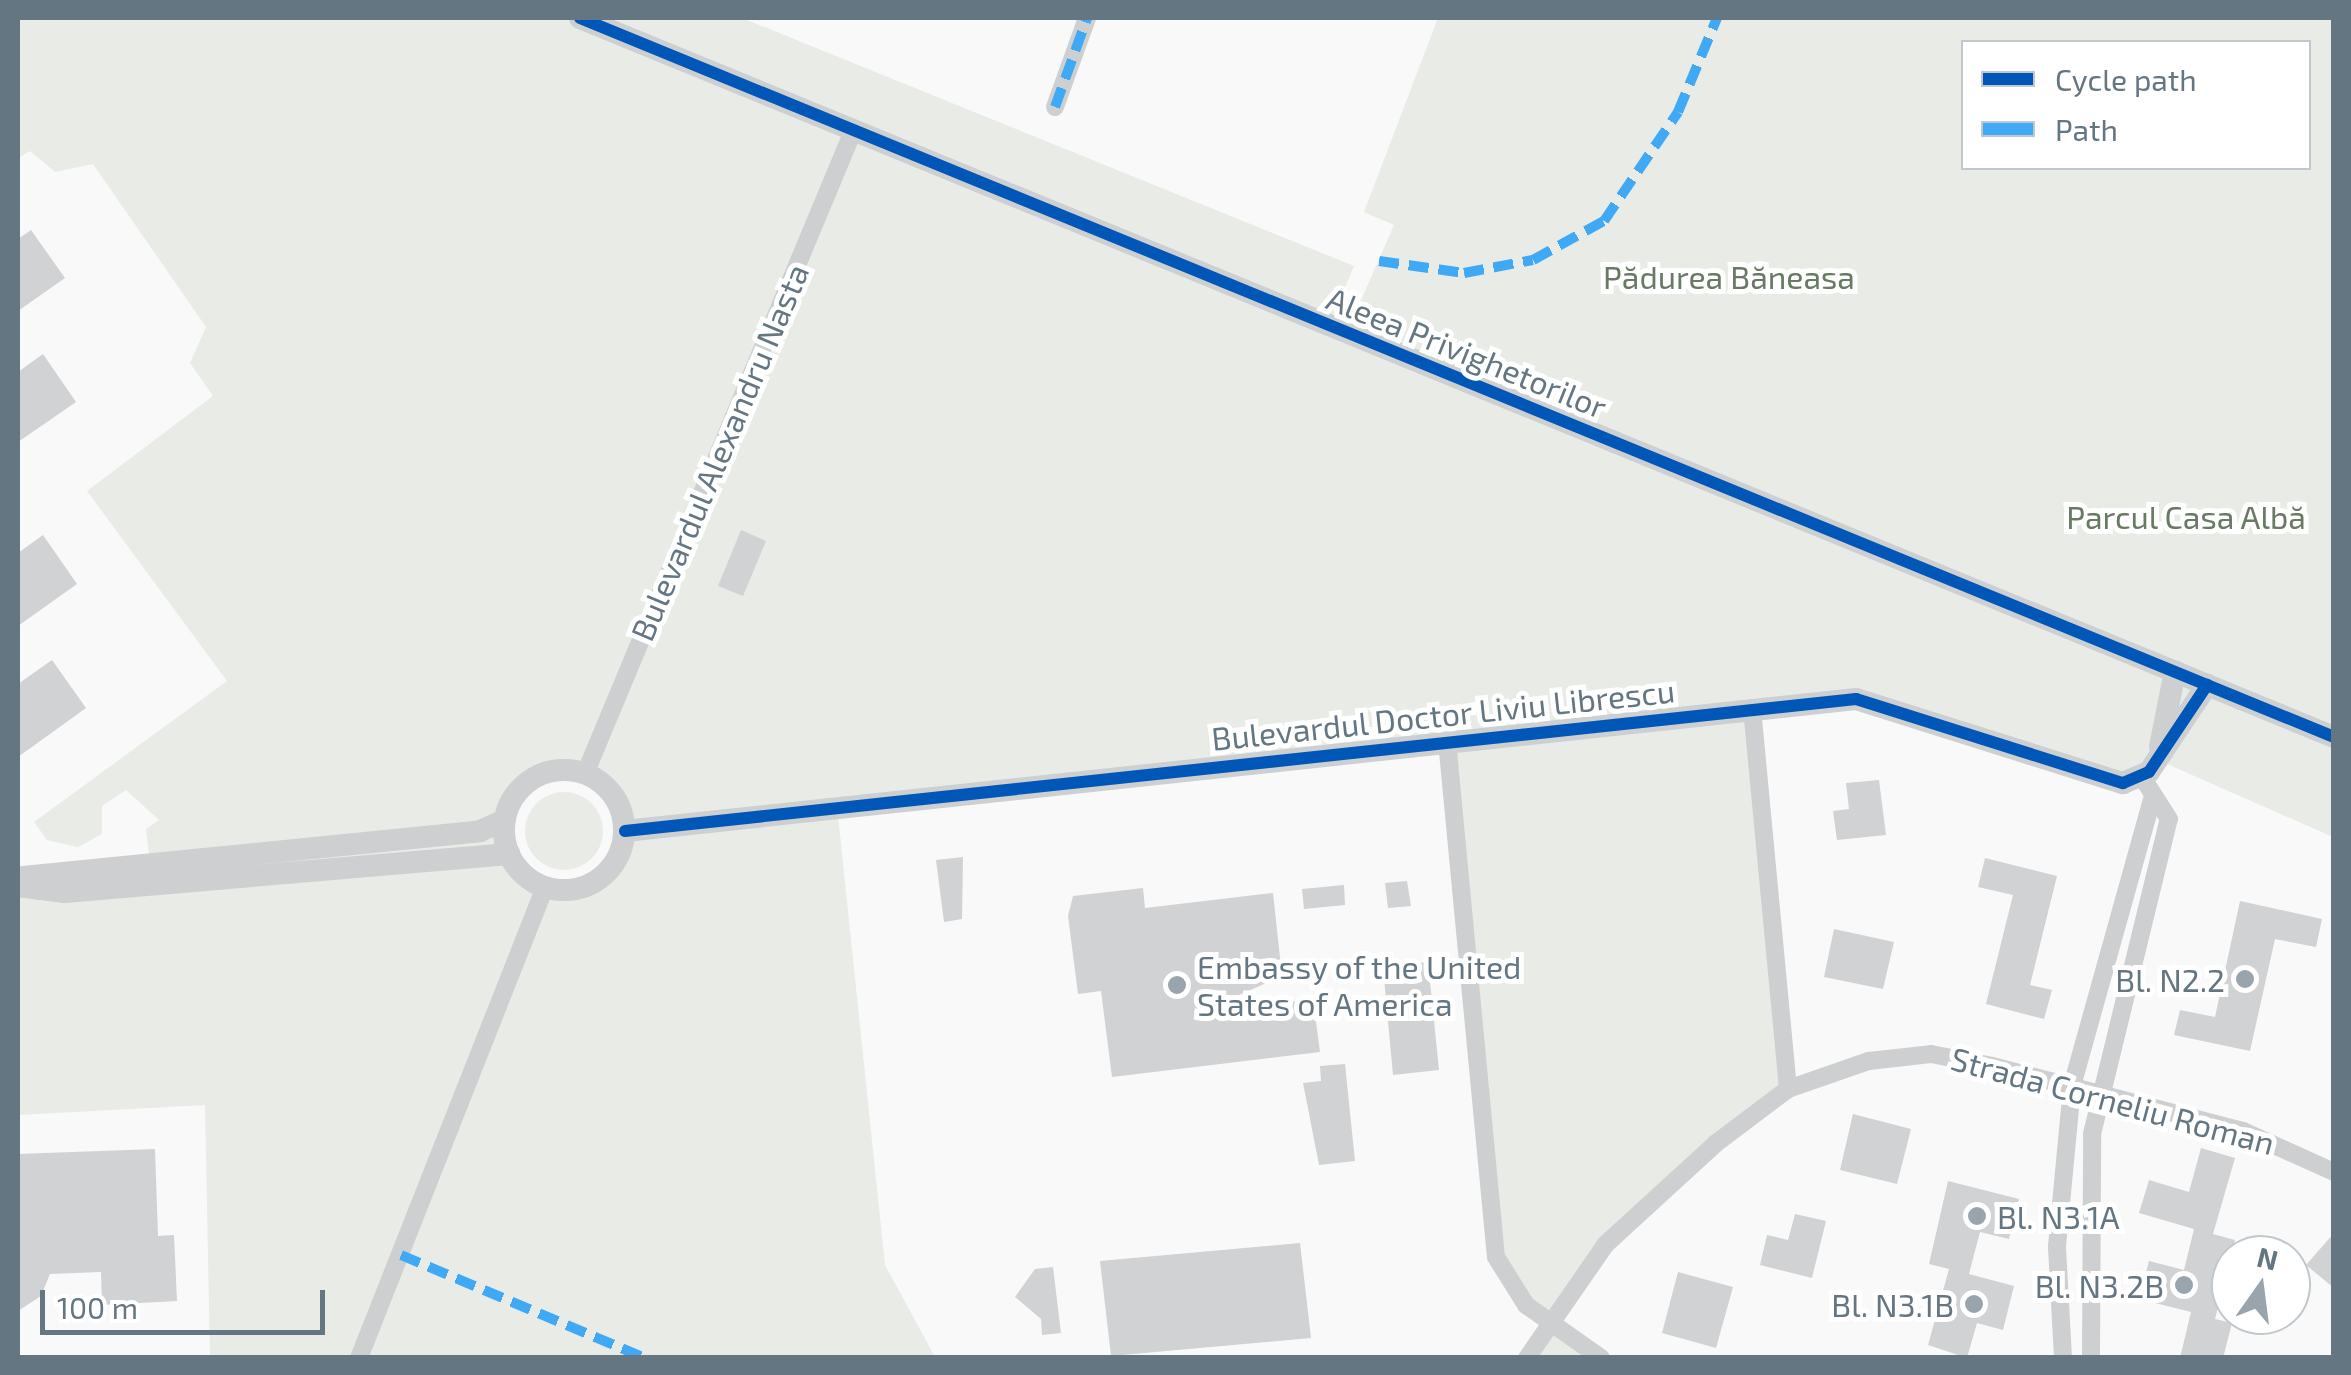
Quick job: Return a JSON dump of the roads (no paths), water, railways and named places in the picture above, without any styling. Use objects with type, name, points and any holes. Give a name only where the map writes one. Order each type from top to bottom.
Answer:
[{"type":"street","name":"Aleea Privighetorilor","points":[[580,18],[2334,737]]},
{"type":"street","points":[[1055,107],[1087,18]]},
{"type":"street","name":"Bulevardul Alexandru Nasta","points":[[586,774],[853,131]]},
{"type":"street","points":[[2063,1358],[2056,1246],[2072,1086],[2152,800],[2150,769],[2175,671]]},
{"type":"street","points":[[2150,769],[2207,685]]},
{"type":"street","name":"Bulevardul Doctor Liviu Librescu","points":[[624,831],[1752,708],[1880,702],[2107,781],[2150,769]]},
{"type":"street","points":[[1752,708],[1788,1090]]},
{"type":"street","points":[[1447,741],[1496,1256],[1508,1287],[1547,1322],[1601,1358]]},
{"type":"street","points":[[18,878],[470,833],[505,820],[532,779],[586,774],[618,803],[624,831],[600,878],[545,887]]},
{"type":"street","points":[[2091,1358],[2086,1212],[2099,1093],[2169,819],[2152,800]]},
{"type":"street","points":[[505,820],[509,854],[545,887]]},
{"type":"street","points":[[18,886],[65,892],[509,854]]},
{"type":"street","points":[[359,1358],[545,887]]},
{"type":"street","name":"Strada Corneliu Roman","points":[[1527,1358],[1547,1322],[1606,1244],[1788,1090],[1869,1061],[1931,1054],[2072,1086],[2288,1146],[2334,1172]]},
{"type":"place","name":"Bl. N2.2","points":[[2245,979]]},
{"type":"place","name":"Embassy of the United States of America","points":[[1177,985]]},
{"type":"place","name":"Bl. N3.1A","points":[[1977,1216]]},
{"type":"place","name":"Bl. N3.2B","points":[[2184,1285]]},
{"type":"place","name":"Bl. N3.1B","points":[[1974,1304]]},
{"type":"park label","name":"Pădurea Băneasa","points":[[1729,276]]},
{"type":"park label","name":"Parcul Casa Albă","points":[[2186,516]]}]
